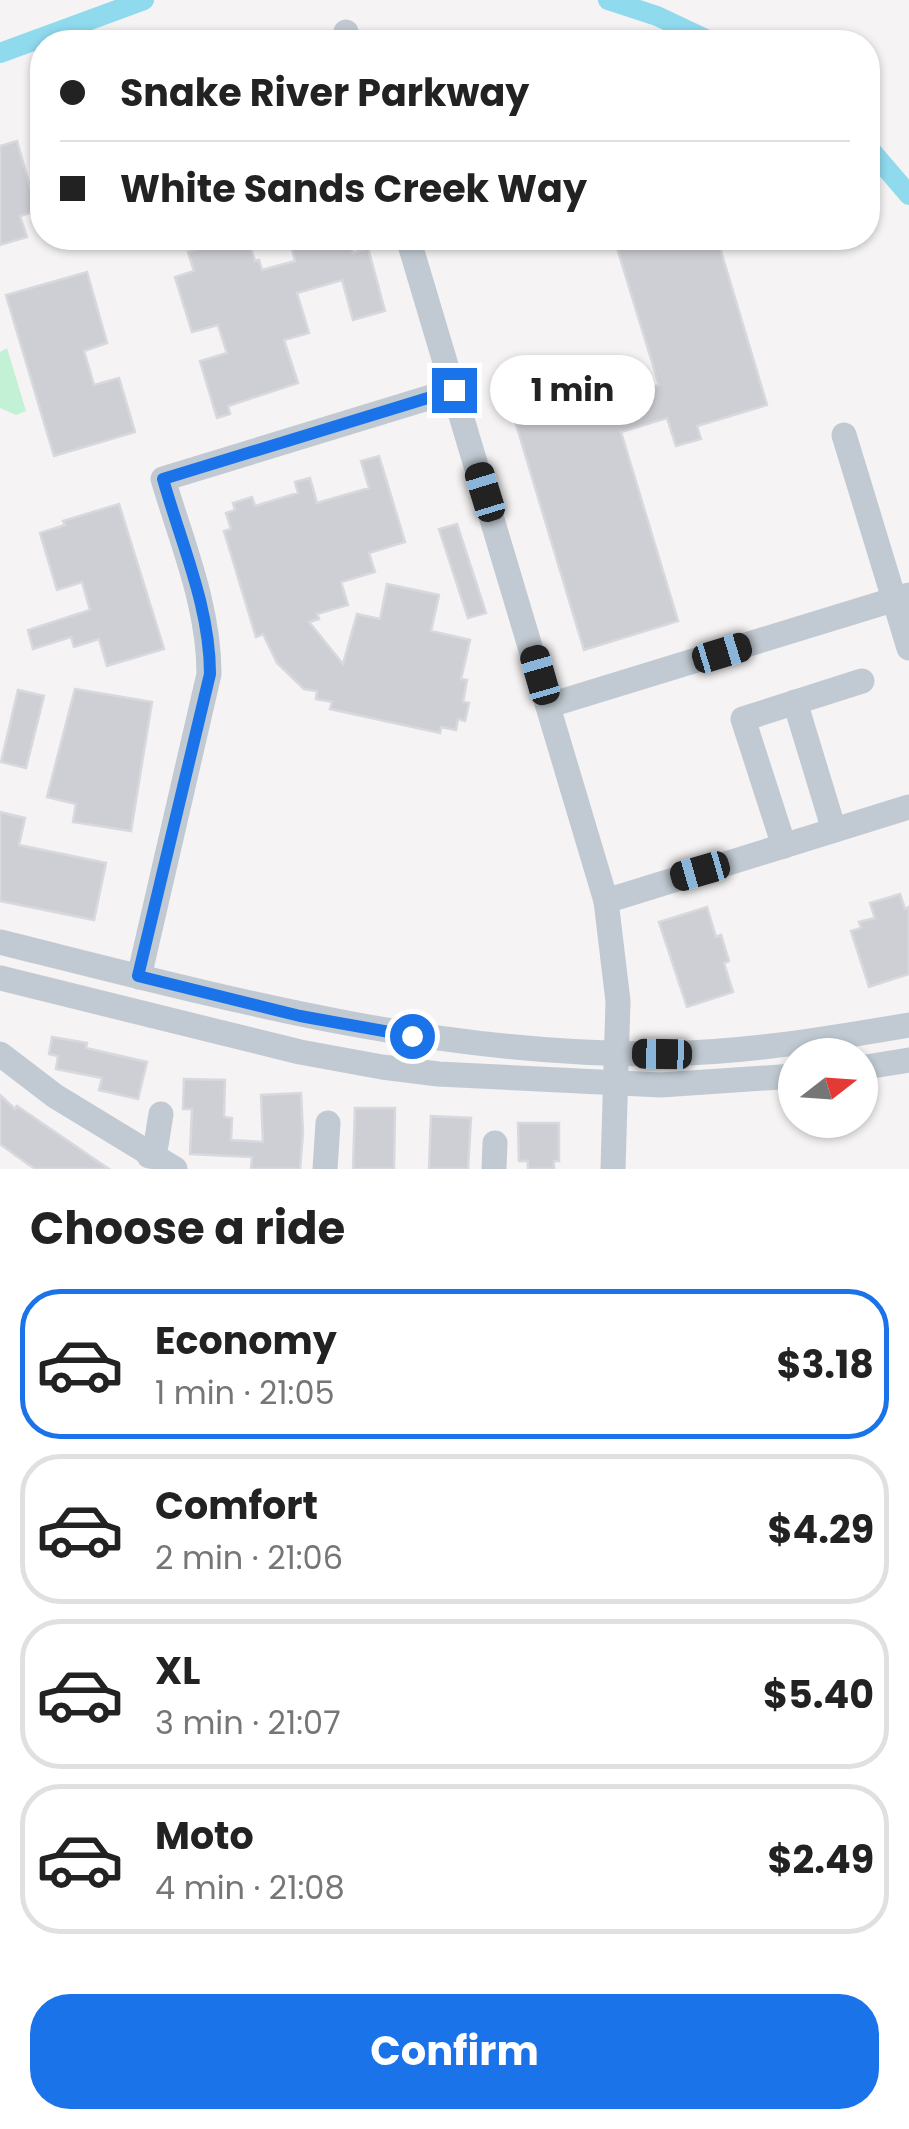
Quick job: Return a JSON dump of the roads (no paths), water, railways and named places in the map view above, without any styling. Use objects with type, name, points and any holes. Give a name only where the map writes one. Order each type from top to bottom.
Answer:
[{"type":"street","points":[[412,250],[606,901],[614,953],[619,1053],[613,1169]]},
{"type":"street","points":[[138,976],[210,674],[204,612],[163,479],[454,390]]},
{"type":"street","points":[[844,435],[902,598],[909,648]]},
{"type":"street","points":[[550,705],[902,598]]},
{"type":"street","points":[[784,846],[743,719],[862,681]]},
{"type":"street","points":[[795,702],[834,830]]},
{"type":"street","points":[[606,901],[909,806]]},
{"type":"street","points":[[0,942],[300,1016],[412,1036],[619,1053],[738,1049],[909,1025]]},
{"type":"street","points":[[0,978],[300,1052],[382,1067],[438,1074],[662,1084],[778,1077]]},
{"type":"street","points":[[0,1054],[55,1096],[175,1169]]},
{"type":"street","points":[[878,1065],[909,1060]]},
{"type":"street","points":[[149,1156],[156,1144],[160,1114]]},
{"type":"street","points":[[325,1169],[328,1123]]},
{"type":"waterway","points":[[62,30],[144,0]]},
{"type":"waterway","points":[[608,0],[687,30]]},
{"type":"waterway","points":[[0,53],[30,42]]},
{"type":"waterway","points":[[880,161],[909,195]]}]
